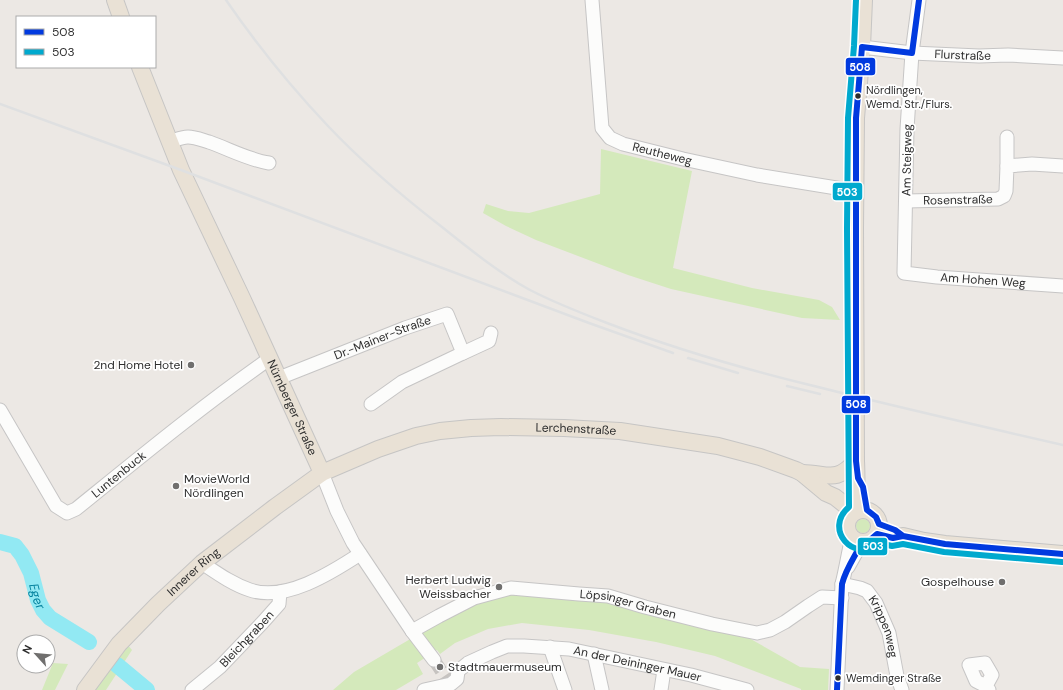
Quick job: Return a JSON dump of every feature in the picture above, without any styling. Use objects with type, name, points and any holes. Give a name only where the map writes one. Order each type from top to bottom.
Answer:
[{"type":"main road","points":[[115,0],[121,16]]},
{"type":"main road","points":[[856,513],[876,517],[878,529],[870,540],[857,540],[847,530],[856,513],[863,487],[858,478],[856,461],[856,118],[862,48],[864,0]]},
{"type":"main road","name":"Nürnberger Straße","points":[[140,68],[181,170],[242,298],[322,473]]},
{"type":"main road","name":"Lerchenstraße","points":[[322,473],[378,448],[416,436],[440,431],[501,427],[620,431],[718,446],[753,455],[802,473],[826,493],[835,497],[856,513]]},
{"type":"main road","points":[[802,473],[816,473],[825,476],[838,475],[844,473],[856,461]]},
{"type":"main road","name":"Innerer Ring","points":[[85,690],[119,644],[158,604],[202,563],[322,473]]},
{"type":"main road","points":[[878,529],[895,530],[903,536],[938,543],[1063,554]]},
{"type":"street","name":"Reutheweg","points":[[592,0],[602,128],[610,138],[623,144],[698,163],[757,175],[856,191]]},
{"type":"street","name":"Am Steigweg","points":[[904,273],[907,129],[912,53],[919,0]]},
{"type":"street","name":"Flurstraße","points":[[862,48],[912,53],[1063,58]]},
{"type":"street","points":[[170,142],[180,138],[190,137],[230,149],[260,162],[269,163]]},
{"type":"street","name":"Rosenstraße","points":[[906,200],[998,199],[1004,196],[1006,191],[1007,137]]},
{"type":"street","points":[[1007,166],[1063,166]]},
{"type":"street","name":"Am Hohen Weg","points":[[904,273],[937,277],[1063,286]]},
{"type":"street","name":"Dr.-Mainer-Straße","points":[[279,378],[405,328],[447,314],[463,353]]},
{"type":"street","points":[[371,404],[402,382],[488,341],[491,333]]},
{"type":"street","name":"Luntenbuck","points":[[0,410],[56,506],[67,513],[76,509],[183,422],[269,359]]},
{"type":"street","name":"Nürnberger Straße","points":[[322,473],[337,511],[360,554],[412,631],[434,660]]},
{"type":"street","points":[[837,690],[842,584],[846,570],[846,559],[857,540]]},
{"type":"street","points":[[202,563],[234,583],[250,590],[268,594],[299,587],[360,554]]},
{"type":"street","name":"Krippenweg","points":[[842,584],[867,591],[876,603],[889,633],[897,676],[902,690]]},
{"type":"street","name":"Löpsinger Graben","points":[[412,631],[474,598],[511,588],[608,596],[712,624],[757,633],[770,630],[785,622],[822,597],[842,598]]},
{"type":"street","name":"Bleichgraben","points":[[192,690],[220,667],[263,622],[279,604],[280,592]]},
{"type":"street","name":"An der Deininger Mauer","points":[[451,685],[457,679],[458,671],[468,663],[507,646],[524,646],[570,649],[691,675],[747,690]]},
{"type":"street","points":[[550,647],[565,690]]},
{"type":"street","points":[[594,654],[602,690]]},
{"type":"street","points":[[661,690],[664,670]]},
{"type":"street","points":[[424,690],[451,685]]},
{"type":"green space","points":[[601,149],[692,171],[673,268],[752,288],[819,300],[832,307],[840,320],[802,318],[671,289],[628,275],[536,240],[483,213],[486,204],[508,211],[529,213],[600,194]]},
{"type":"green space","points":[[860,519],[866,519],[870,523],[870,529],[866,533],[860,533],[856,529],[856,523]]},
{"type":"green space","points":[[514,594],[616,602],[740,633],[800,667],[829,669],[828,690],[801,690],[715,656],[656,642],[589,630],[522,623],[488,629],[455,643],[440,654],[437,650],[417,663],[423,674],[396,690],[333,690],[354,672],[453,614],[476,603]]},
{"type":"green space","points":[[126,643],[132,650],[106,690],[92,690]]},
{"type":"green space","points":[[56,663],[68,664],[55,690],[42,690],[49,674],[56,674]]},
{"type":"waterway","name":"Eger","points":[[0,542],[15,546],[22,555],[31,573],[38,600],[43,610],[50,618],[89,642]]},
{"type":"waterway","name":"Eger","points":[[117,665],[147,690]]},
{"type":"tunnel","points":[[434,660],[448,681]]},
{"type":"railway","points":[[226,0],[288,81],[328,126],[355,153],[398,191],[464,244],[496,269],[530,290],[568,308],[684,350],[788,379],[970,424],[1063,445]]},
{"type":"railway","points":[[0,104],[673,353]]},
{"type":"railway","points":[[688,358],[738,373]]},
{"type":"railway","points":[[787,386],[820,394]]},
{"type":"transit line","name":"503","points":[[856,0],[848,118],[847,228],[849,507],[842,516],[839,525],[840,534],[852,547],[860,549],[869,548],[879,543],[892,546],[903,544],[944,552],[1062,562]]},
{"type":"transit line","name":"508","points":[[903,536],[895,530],[879,524],[876,517],[867,510],[863,487],[858,478],[856,461],[856,118],[862,47],[912,53],[919,0]]},
{"type":"transit line","name":"508","points":[[837,690],[842,584],[848,568],[862,542],[870,540],[877,534],[893,538],[903,536],[945,544],[1063,554]]},
{"type":"place","name":"Nördlingen, Wemd. Str./Flurs.","points":[[858,96]]},
{"type":"place","name":"2nd Home Hotel","points":[[191,365]]},
{"type":"place","name":"MovieWorld Nördlingen","points":[[176,486]]},
{"type":"place","name":"Gospelhouse","points":[[1002,582]]},
{"type":"place","name":"Herbert Ludwig Weissbacher","points":[[499,587]]},
{"type":"place","name":"Stadtmauermuseum","points":[[440,667]]},
{"type":"place","name":"Wemdinger Straße","points":[[838,678]]}]
